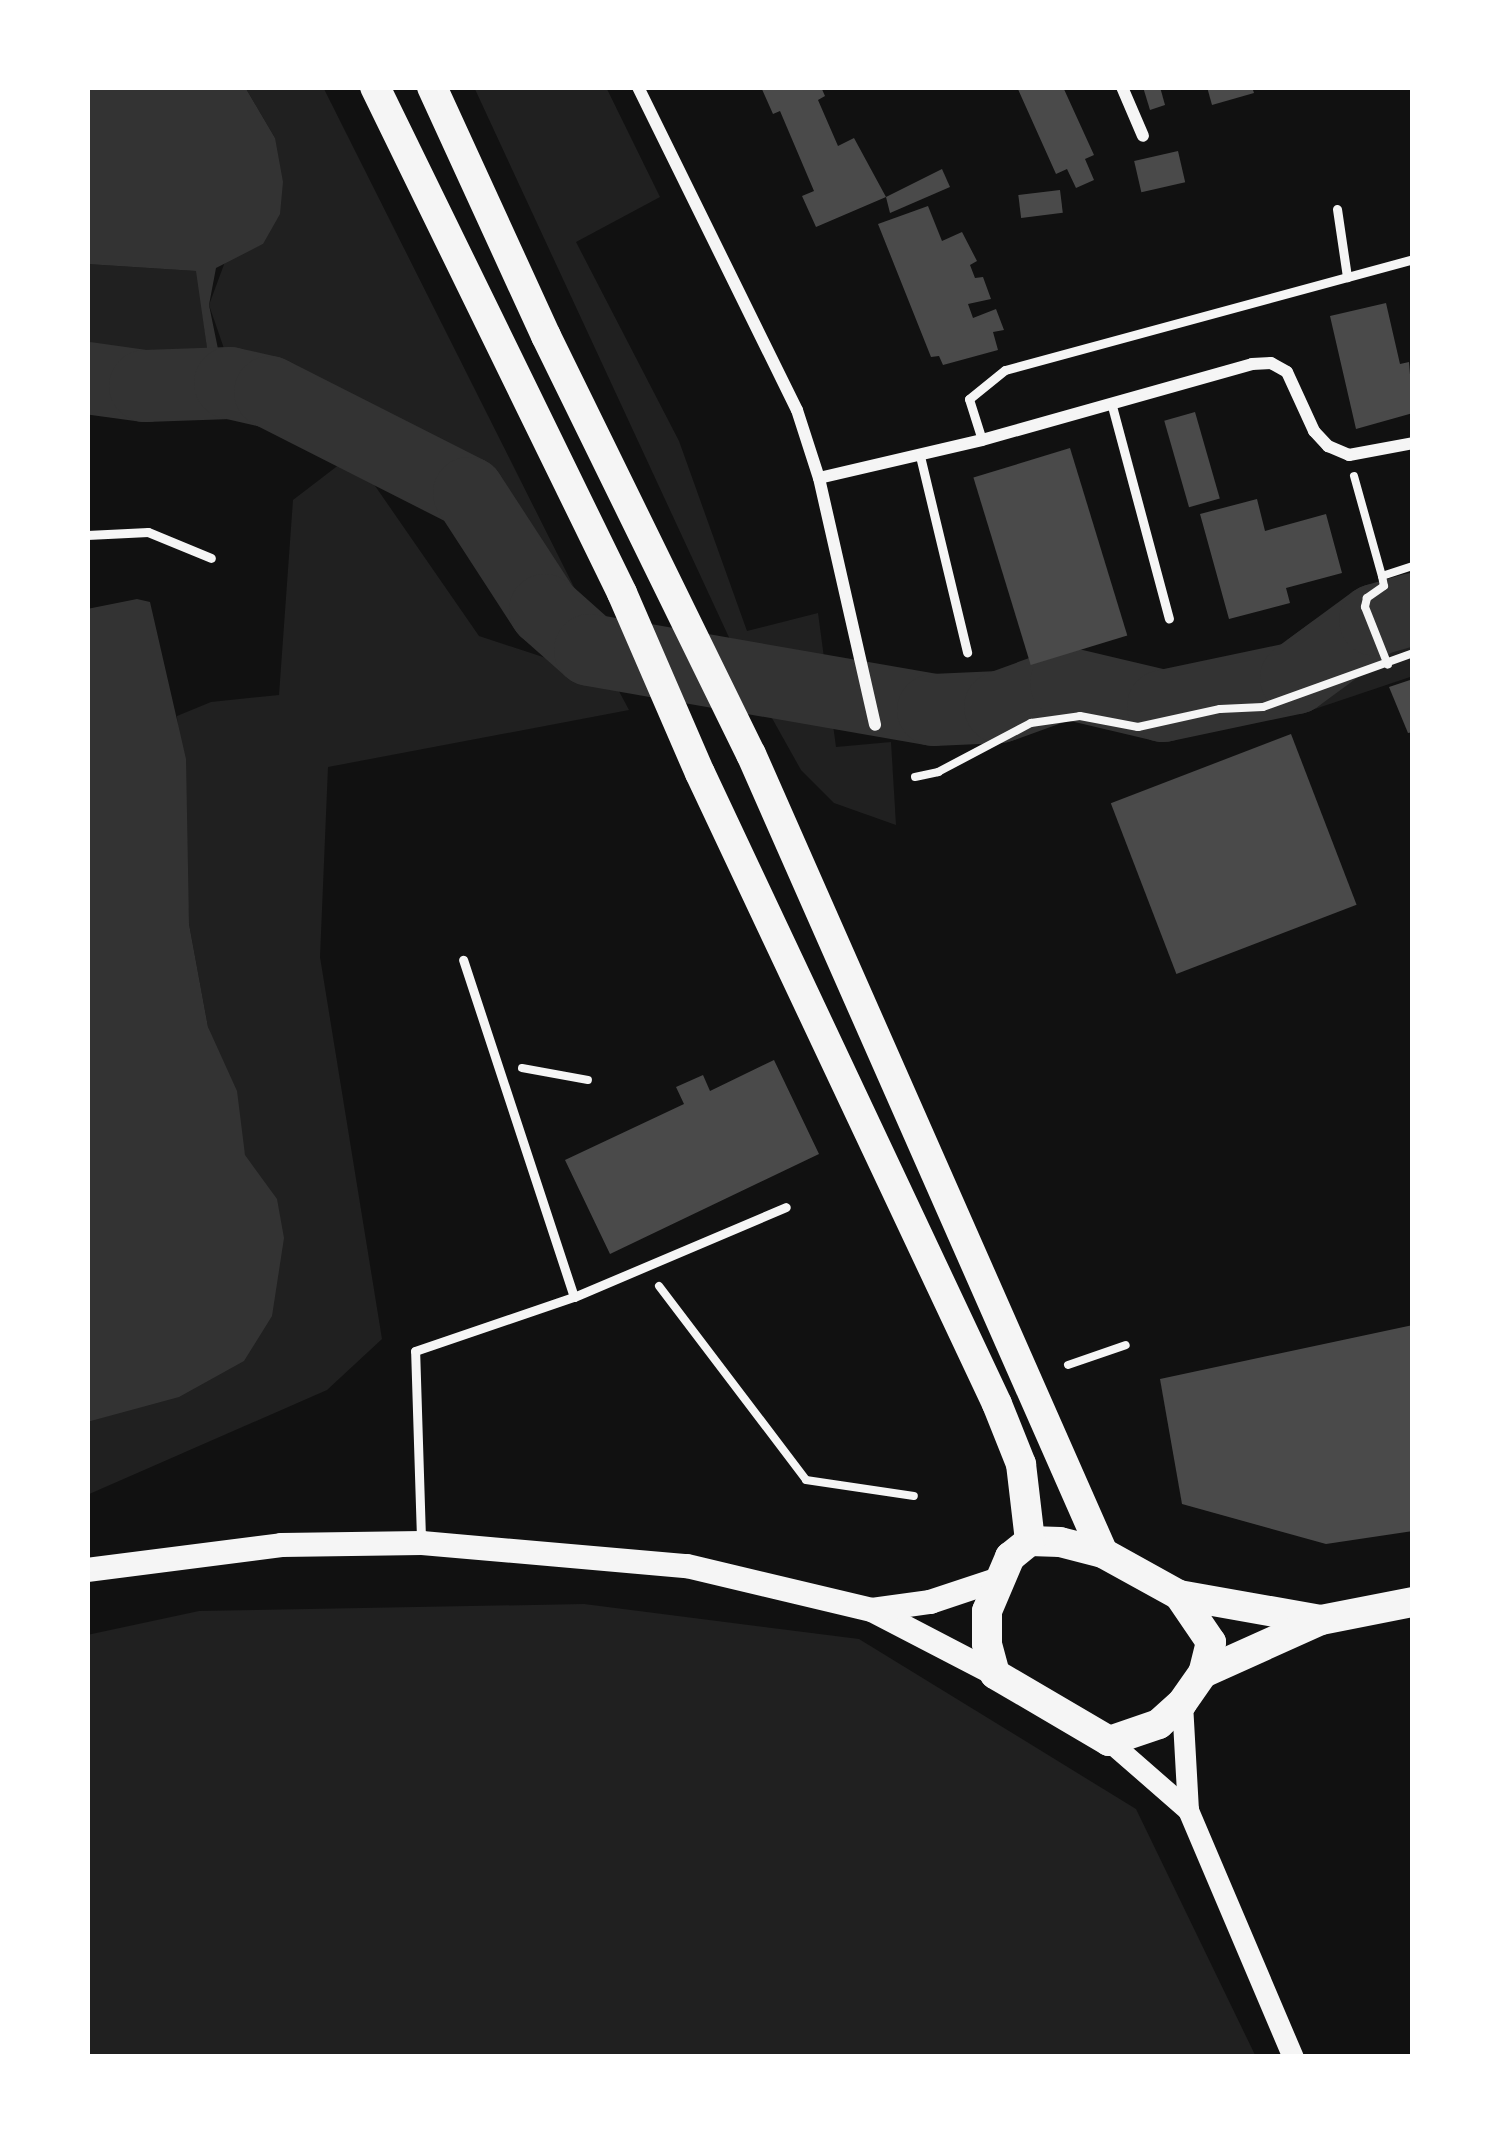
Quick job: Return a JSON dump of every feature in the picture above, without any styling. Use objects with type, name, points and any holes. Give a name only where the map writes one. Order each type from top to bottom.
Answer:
[{"type":"main road","points":[[374,87],[622,593],[700,773],[997,1404],[1021,1464],[1030,1541]]},
{"type":"main road","points":[[432,87],[751,754],[1103,1553]]},
{"type":"main road","points":[[793,850],[768,884],[807,1000]]},
{"type":"main road","points":[[995,1674],[987,1612],[996,1580],[1010,1558],[1030,1541],[1060,1542],[1103,1553],[1179,1595],[1321,1620]]},
{"type":"main road","points":[[87,1570],[281,1544],[422,1544],[687,1566],[872,1610],[1109,1741],[1159,1724],[1182,1703],[1203,1672],[1211,1642],[1179,1595]]},
{"type":"main road","points":[[872,1610],[930,1602],[996,1580]]},
{"type":"main road","points":[[1203,1672],[1321,1620],[1413,1602]]},
{"type":"street","points":[[638,87],[796,410],[819,478],[866,668],[875,725]]},
{"type":"street","points":[[1122,87],[1143,136]]},
{"type":"street","points":[[819,478],[1271,363],[1287,371],[1314,431],[1348,455],[1413,443]]},
{"type":"street","points":[[1182,1703],[1188,1810],[1293,2057]]},
{"type":"street","points":[[1109,1741],[1188,1810]]},
{"type":"lane","points":[[1337,209],[1347,277]]},
{"type":"lane","points":[[982,440],[969,399],[1005,370],[1413,260]]},
{"type":"lane","points":[[1112,406],[1169,619]]},
{"type":"lane","points":[[920,456],[967,652]]},
{"type":"lane","points":[[87,535],[148,532],[211,559]]},
{"type":"lane","points":[[463,960],[574,1298]]},
{"type":"lane","points":[[422,1544],[415,1352],[574,1298],[786,1207]]},
{"type":"path","points":[[1348,455],[1384,586],[1366,598],[1365,607],[1388,665]]},
{"type":"path","points":[[1382,576],[1413,566]]},
{"type":"path","points":[[915,777],[938,772],[1031,723],[1080,716],[1138,728],[1220,709],[1263,707],[1413,653]]},
{"type":"path","points":[[497,1066],[588,1080]]},
{"type":"path","points":[[645,1268],[806,1480],[914,1496]]},
{"type":"path","points":[[1068,1365],[1126,1345]]},
{"type":"shaded area","points":[[87,87],[245,87],[275,138],[283,182],[280,214],[263,244],[216,268],[209,305],[218,349],[229,363],[278,366],[322,394],[326,403],[317,431],[303,419],[236,400],[87,396],[87,360],[119,373],[181,376],[210,369],[196,271],[87,264]]},
{"type":"shaded area","points":[[245,87],[323,87],[580,599],[469,457],[326,403],[306,380],[278,366],[229,363],[209,305],[226,259],[263,244],[275,138]]},
{"type":"shaded area","points":[[474,87],[606,87],[660,197],[576,242],[679,441],[747,631],[818,613],[836,747],[891,742],[896,825],[834,803],[801,770],[739,659]]},
{"type":"shaded area","points":[[87,264],[197,271],[210,370],[119,373],[87,360]]},
{"type":"shaded area","points":[[353,454],[479,636],[613,680],[629,710],[328,767],[320,957],[382,1339],[327,1390],[87,1495],[87,1419],[245,1155],[208,1027],[189,924],[177,716],[211,702],[279,695],[293,500]]},
{"type":"shaded area","points":[[1413,587],[1413,676],[1303,713],[1287,640],[1313,621]]},
{"type":"shaded area","points":[[137,599],[150,602],[186,759],[189,924],[208,1027],[237,1091],[245,1155],[277,1199],[284,1238],[272,1316],[244,1361],[179,1397],[87,1422],[87,609]]},
{"type":"shaded area","points":[[584,1604],[859,1639],[1136,1809],[1256,2057],[87,2057],[87,1635],[199,1611]]},
{"type":"building","points":[[761,87],[821,87],[825,96],[818,100],[838,146],[854,138],[886,197],[816,227],[802,196],[814,191],[780,111],[773,114]]},
{"type":"building","points":[[1017,87],[1063,87],[1094,155],[1085,159],[1094,180],[1076,188],[1067,169],[1056,174]]},
{"type":"building","points":[[1143,87],[1160,87],[1165,105],[1150,110]]},
{"type":"building","points":[[1207,87],[1252,87],[1254,93],[1212,105]]},
{"type":"building","points":[[1178,151],[1185,182],[1141,192],[1134,161]]},
{"type":"building","points":[[942,169],[950,187],[890,213],[886,197]]},
{"type":"building","points":[[1060,190],[1063,213],[1021,218],[1018,195]]},
{"type":"building","points":[[928,206],[942,241],[962,232],[977,261],[970,265],[975,278],[983,277],[991,299],[968,304],[973,318],[996,309],[1004,330],[993,332],[998,350],[943,365],[939,356],[931,357],[878,224]]},
{"type":"building","points":[[1386,303],[1400,364],[1409,362],[1413,413],[1356,429],[1330,316]]},
{"type":"building","points":[[1195,412],[1220,499],[1189,507],[1164,421]]},
{"type":"building","points":[[1070,448],[1127,635],[1031,665],[973,478]]},
{"type":"building","points":[[1257,499],[1265,531],[1326,514],[1342,573],[1286,588],[1290,603],[1229,619],[1200,514]]},
{"type":"building","points":[[1413,679],[1413,732],[1408,733],[1389,687]]},
{"type":"building","points":[[1291,734],[1357,905],[1176,974],[1111,803]]},
{"type":"building","points":[[774,1060],[819,1154],[610,1254],[565,1160],[684,1104],[676,1087],[703,1075],[710,1091]]},
{"type":"building","points":[[1413,1325],[1413,1531],[1326,1544],[1182,1504],[1160,1379]]},
{"type":"waterway","points":[[87,378],[145,386],[230,383],[270,392],[469,493],[545,610],[590,650],[933,710],[1000,707],[1066,683],[1163,706],[1296,678],[1375,620],[1413,609]]}]
